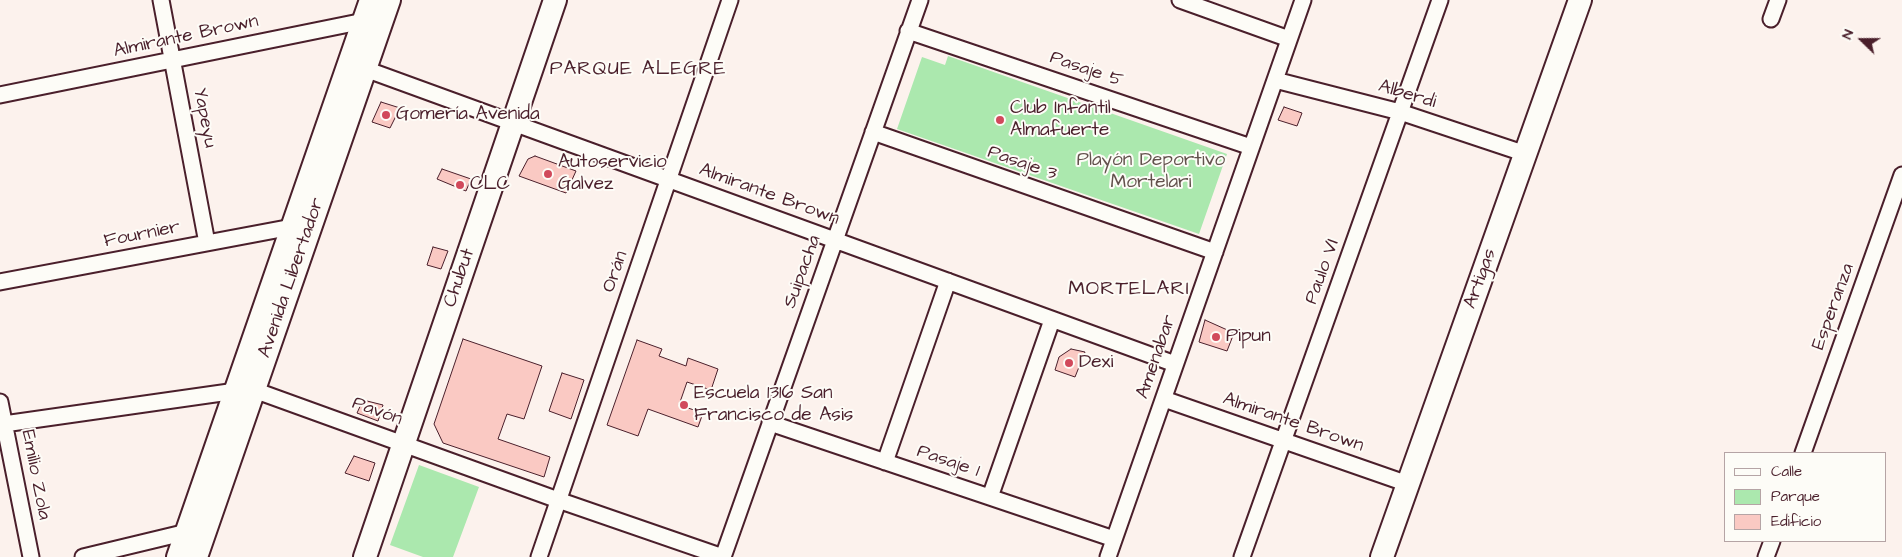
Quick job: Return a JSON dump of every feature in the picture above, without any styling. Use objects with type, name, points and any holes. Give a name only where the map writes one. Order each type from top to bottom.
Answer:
[{"type":"street","name":"Yapeyu","points":[[161,0],[208,243]]},
{"type":"street","name":"Avenida Libertador","points":[[178,557],[245,390],[357,66],[372,16],[389,0]]},
{"type":"street","name":"Chubut","points":[[365,557],[555,0]]},
{"type":"street","name":"Orán","points":[[539,557],[730,0]]},
{"type":"street","name":"Suipacha","points":[[723,557],[920,0]]},
{"type":"street","points":[[1180,0],[1289,39]]},
{"type":"street","name":"Amenabar","points":[[1108,557],[1303,0]]},
{"type":"street","name":"Paulo VI","points":[[1242,557],[1440,0]]},
{"type":"street","name":"Artigas","points":[[1382,557],[1580,0]]},
{"type":"street","points":[[1771,19],[1778,0]]},
{"type":"street","name":"Almirante Brown","points":[[0,95],[173,60],[372,16]]},
{"type":"street","name":"Pasaje 5","points":[[908,31],[1251,147]]},
{"type":"street","name":"Almirante Brown","points":[[357,66],[1175,364]]},
{"type":"street","name":"Avenida Libertador","points":[[196,557],[292,228],[357,66]]},
{"type":"street","name":"Alberdi","points":[[1276,80],[1400,112],[1526,154]]},
{"type":"street","name":"Pasaje 3","points":[[873,132],[1215,252]]},
{"type":"street","name":"Esperanza","points":[[1803,452],[1902,175]]},
{"type":"street","name":"Fournier","points":[[0,282],[292,228]]},
{"type":"street","points":[[885,462],[948,281]]},
{"type":"street","points":[[990,497],[1052,320]]},
{"type":"street","name":"Pavón","points":[[4,424],[245,390],[404,443],[558,500],[723,557]]},
{"type":"street","name":"Almirante Brown","points":[[1164,399],[1408,484]]},
{"type":"street","name":"Emilio Zola","points":[[0,402],[31,557]]},
{"type":"street","name":"Pasaje 1","points":[[770,423],[1114,540]]},
{"type":"street","points":[[83,557],[187,532]]},
{"type":"street","points":[[1766,557],[1772,542]]},
{"type":"green space","name":"Playón Deportivo Mortelari","points":[[948,56],[1227,154],[1199,234],[897,129],[922,57],[945,65]]},
{"type":"green space","points":[[419,465],[479,487],[453,557],[423,557],[390,545]]},
{"type":"building","name":"Gomería Avenida","points":[[381,102],[400,108],[390,128],[372,122]]},
{"type":"building","points":[[1284,107],[1302,113],[1297,126],[1278,120]]},
{"type":"building","name":"Autoservicio Galvez","points":[[535,156],[576,171],[566,193],[519,176],[528,159]]},
{"type":"building","name":"CLC","points":[[442,169],[471,179],[466,191],[437,179]]},
{"type":"building","points":[[433,247],[448,251],[441,269],[427,265]]},
{"type":"building","name":"Pipun","points":[[1205,320],[1234,333],[1227,351],[1199,342]]},
{"type":"building","points":[[463,339],[542,366],[524,419],[507,414],[498,439],[550,457],[544,477],[443,443],[434,424]]},
{"type":"building","points":[[637,340],[662,349],[659,356],[686,366],[688,358],[718,369],[711,390],[687,382],[679,405],[703,413],[698,427],[648,409],[638,436],[607,425]]},
{"type":"building","name":"Dexi","points":[[1071,349],[1085,352],[1075,377],[1055,370],[1059,357]]},
{"type":"building","points":[[562,373],[584,380],[571,419],[549,411]]},
{"type":"building","points":[[363,400],[383,405],[378,421],[357,413]]},
{"type":"building","points":[[354,456],[375,463],[369,481],[345,473]]},
{"type":"place","name":"Gomería Avenida","points":[[386,115]]},
{"type":"place","name":"Club Infantil Almafuerte","points":[[1000,120]]},
{"type":"place","name":"Autoservicio Galvez","points":[[548,174]]},
{"type":"place","name":"CLC","points":[[460,185]]},
{"type":"place","name":"Pipun","points":[[1216,337]]},
{"type":"place","name":"Dexi","points":[[1069,363]]},
{"type":"place","name":"Escuela 1316 San Francisco de Asis","points":[[684,405]]},
{"type":"district","name":"PARQUE ALEGRE","points":[[638,70]]},
{"type":"district","name":"MORTELARI","points":[[1129,290]]}]
